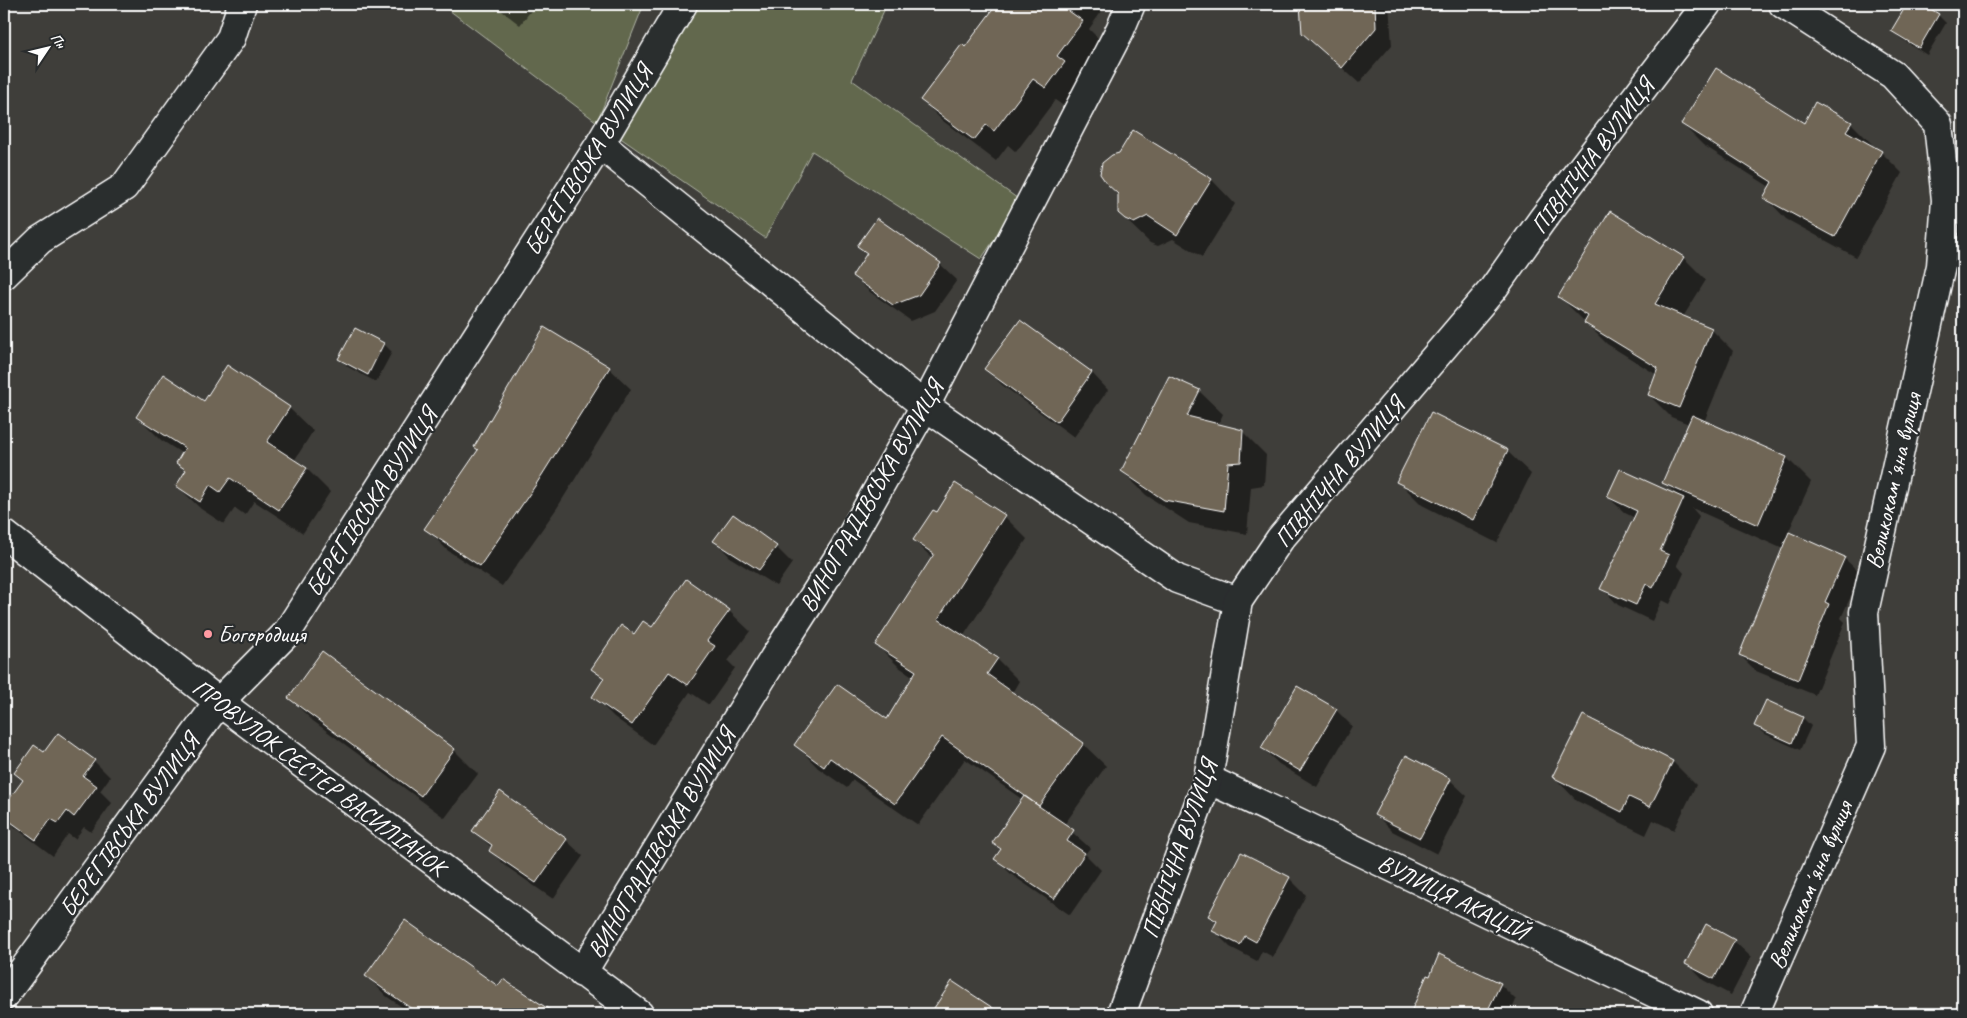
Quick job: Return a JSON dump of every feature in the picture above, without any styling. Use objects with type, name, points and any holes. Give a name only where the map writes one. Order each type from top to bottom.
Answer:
[{"type":"street","points":[[4,275],[40,240],[124,187],[231,38],[242,4]]},
{"type":"street","name":"БЕРЕГІВСЬКА ВУЛИЦЯ","points":[[4,996],[218,702],[286,634],[600,144],[682,4]]},
{"type":"street","name":"ВИНОГРАДІВСЬКА ВУЛИЦЯ","points":[[582,973],[774,658],[844,549],[925,406],[1120,30],[1131,4]]},
{"type":"street","name":"ПІВНІЧНА ВУЛИЦЯ","points":[[1121,1014],[1208,779],[1238,601],[1280,539],[1493,289],[1542,220],[1706,4]]},
{"type":"street","name":"Великокамʼяна вулиця","points":[[1754,1014],[1871,746],[1864,612],[1941,266],[1946,200],[1938,124],[1893,75],[1783,4]]},
{"type":"street","points":[[600,144],[925,406],[1177,579],[1238,601]]},
{"type":"street","name":"ПРОВУЛОК СЕСТЕР ВАСИЛІАНОК","points":[[4,534],[218,702],[639,1014]]},
{"type":"street","name":"ВУЛИЦЯ АКАЦІЙ","points":[[1208,779],[1698,1014]]},
{"type":"green space","points":[[441,4],[644,4],[597,122]]},
{"type":"green space","points":[[700,4],[887,4],[852,80],[1021,201],[981,259],[812,151],[765,238],[619,137]]},
{"type":"building","points":[[997,4],[1059,4],[1083,21],[1057,56],[1065,62],[1046,88],[1033,79],[994,131],[986,125],[974,140],[920,100],[962,44],[965,47]]},
{"type":"building","points":[[1300,4],[1375,4],[1376,28],[1342,68],[1302,33]]},
{"type":"building","points":[[1907,4],[1922,4],[1939,14],[1919,48],[1891,31]]},
{"type":"building","points":[[1716,68],[1804,123],[1815,102],[1852,122],[1846,131],[1882,151],[1835,237],[1763,198],[1772,182],[1681,124]]},
{"type":"building","points":[[1133,130],[1212,179],[1177,235],[1148,216],[1134,223],[1125,219],[1118,213],[1118,194],[1100,174],[1102,163],[1112,155],[1119,153]]},
{"type":"building","points":[[1610,211],[1684,257],[1655,304],[1712,328],[1679,408],[1648,395],[1658,368],[1584,323],[1588,316],[1558,297]]},
{"type":"building","points":[[877,218],[941,263],[919,295],[893,305],[852,276],[867,253],[857,246]]},
{"type":"building","points":[[1020,320],[1092,372],[1057,422],[984,369]]},
{"type":"building","points":[[544,327],[610,367],[535,486],[480,566],[424,529],[478,450],[474,447]]},
{"type":"building","points":[[355,328],[384,343],[368,375],[338,359]]},
{"type":"building","points":[[227,365],[290,407],[267,442],[307,468],[279,510],[230,478],[220,492],[210,485],[200,502],[176,486],[186,470],[176,463],[185,448],[136,417],[163,374],[204,401]]},
{"type":"building","points":[[1169,376],[1200,390],[1187,416],[1243,430],[1241,462],[1228,463],[1224,511],[1164,500],[1121,471]]},
{"type":"building","points":[[1431,412],[1508,450],[1473,520],[1396,482]]},
{"type":"building","points":[[1692,415],[1787,457],[1758,525],[1662,483]]},
{"type":"building","points":[[1620,469],[1684,498],[1660,551],[1669,555],[1653,588],[1646,584],[1636,605],[1600,589],[1637,511],[1607,497]]},
{"type":"building","points":[[955,483],[1005,515],[938,619],[998,658],[987,674],[1084,743],[1039,806],[942,737],[895,804],[830,758],[824,767],[794,745],[837,684],[887,719],[916,671],[875,645],[934,554],[913,540],[933,510],[937,512]]},
{"type":"building","points":[[733,514],[777,546],[759,570],[713,541]]},
{"type":"building","points":[[1789,532],[1845,557],[1825,602],[1829,604],[1798,680],[1739,655]]},
{"type":"building","points":[[686,579],[730,610],[707,641],[715,646],[688,685],[669,672],[632,725],[592,697],[604,678],[591,669],[621,625],[634,634],[643,621],[652,627]]},
{"type":"building","points":[[322,651],[455,749],[421,796],[288,698]]},
{"type":"building","points":[[1297,686],[1337,709],[1300,771],[1261,748]]},
{"type":"building","points":[[1766,700],[1803,717],[1792,743],[1754,726]]},
{"type":"building","points":[[1583,715],[1673,761],[1650,807],[1629,797],[1622,812],[1552,777]]},
{"type":"building","points":[[58,733],[95,760],[83,776],[97,786],[74,817],[67,811],[58,823],[51,819],[36,840],[4,817],[4,806],[23,780],[14,773],[34,745],[44,752]]},
{"type":"building","points":[[1406,755],[1451,779],[1420,838],[1374,815]]},
{"type":"building","points":[[500,791],[567,839],[536,883],[489,851],[492,845],[472,831]]},
{"type":"building","points":[[1024,796],[1074,830],[1067,841],[1085,853],[1054,899],[994,859],[1001,849],[992,843]]},
{"type":"building","points":[[1241,852],[1290,877],[1256,942],[1245,936],[1240,945],[1212,931],[1217,921],[1208,916]]},
{"type":"building","points":[[405,920],[498,986],[503,979],[556,1014],[419,1014],[365,976]]},
{"type":"building","points":[[1706,924],[1735,940],[1714,979],[1685,964]]},
{"type":"building","points":[[1439,954],[1501,983],[1486,1014],[1410,1014],[1427,975],[1430,976]]},
{"type":"building","points":[[952,981],[1002,1014],[930,1014]]},
{"type":"place","name":"Богородиця","points":[[208,634]]}]
